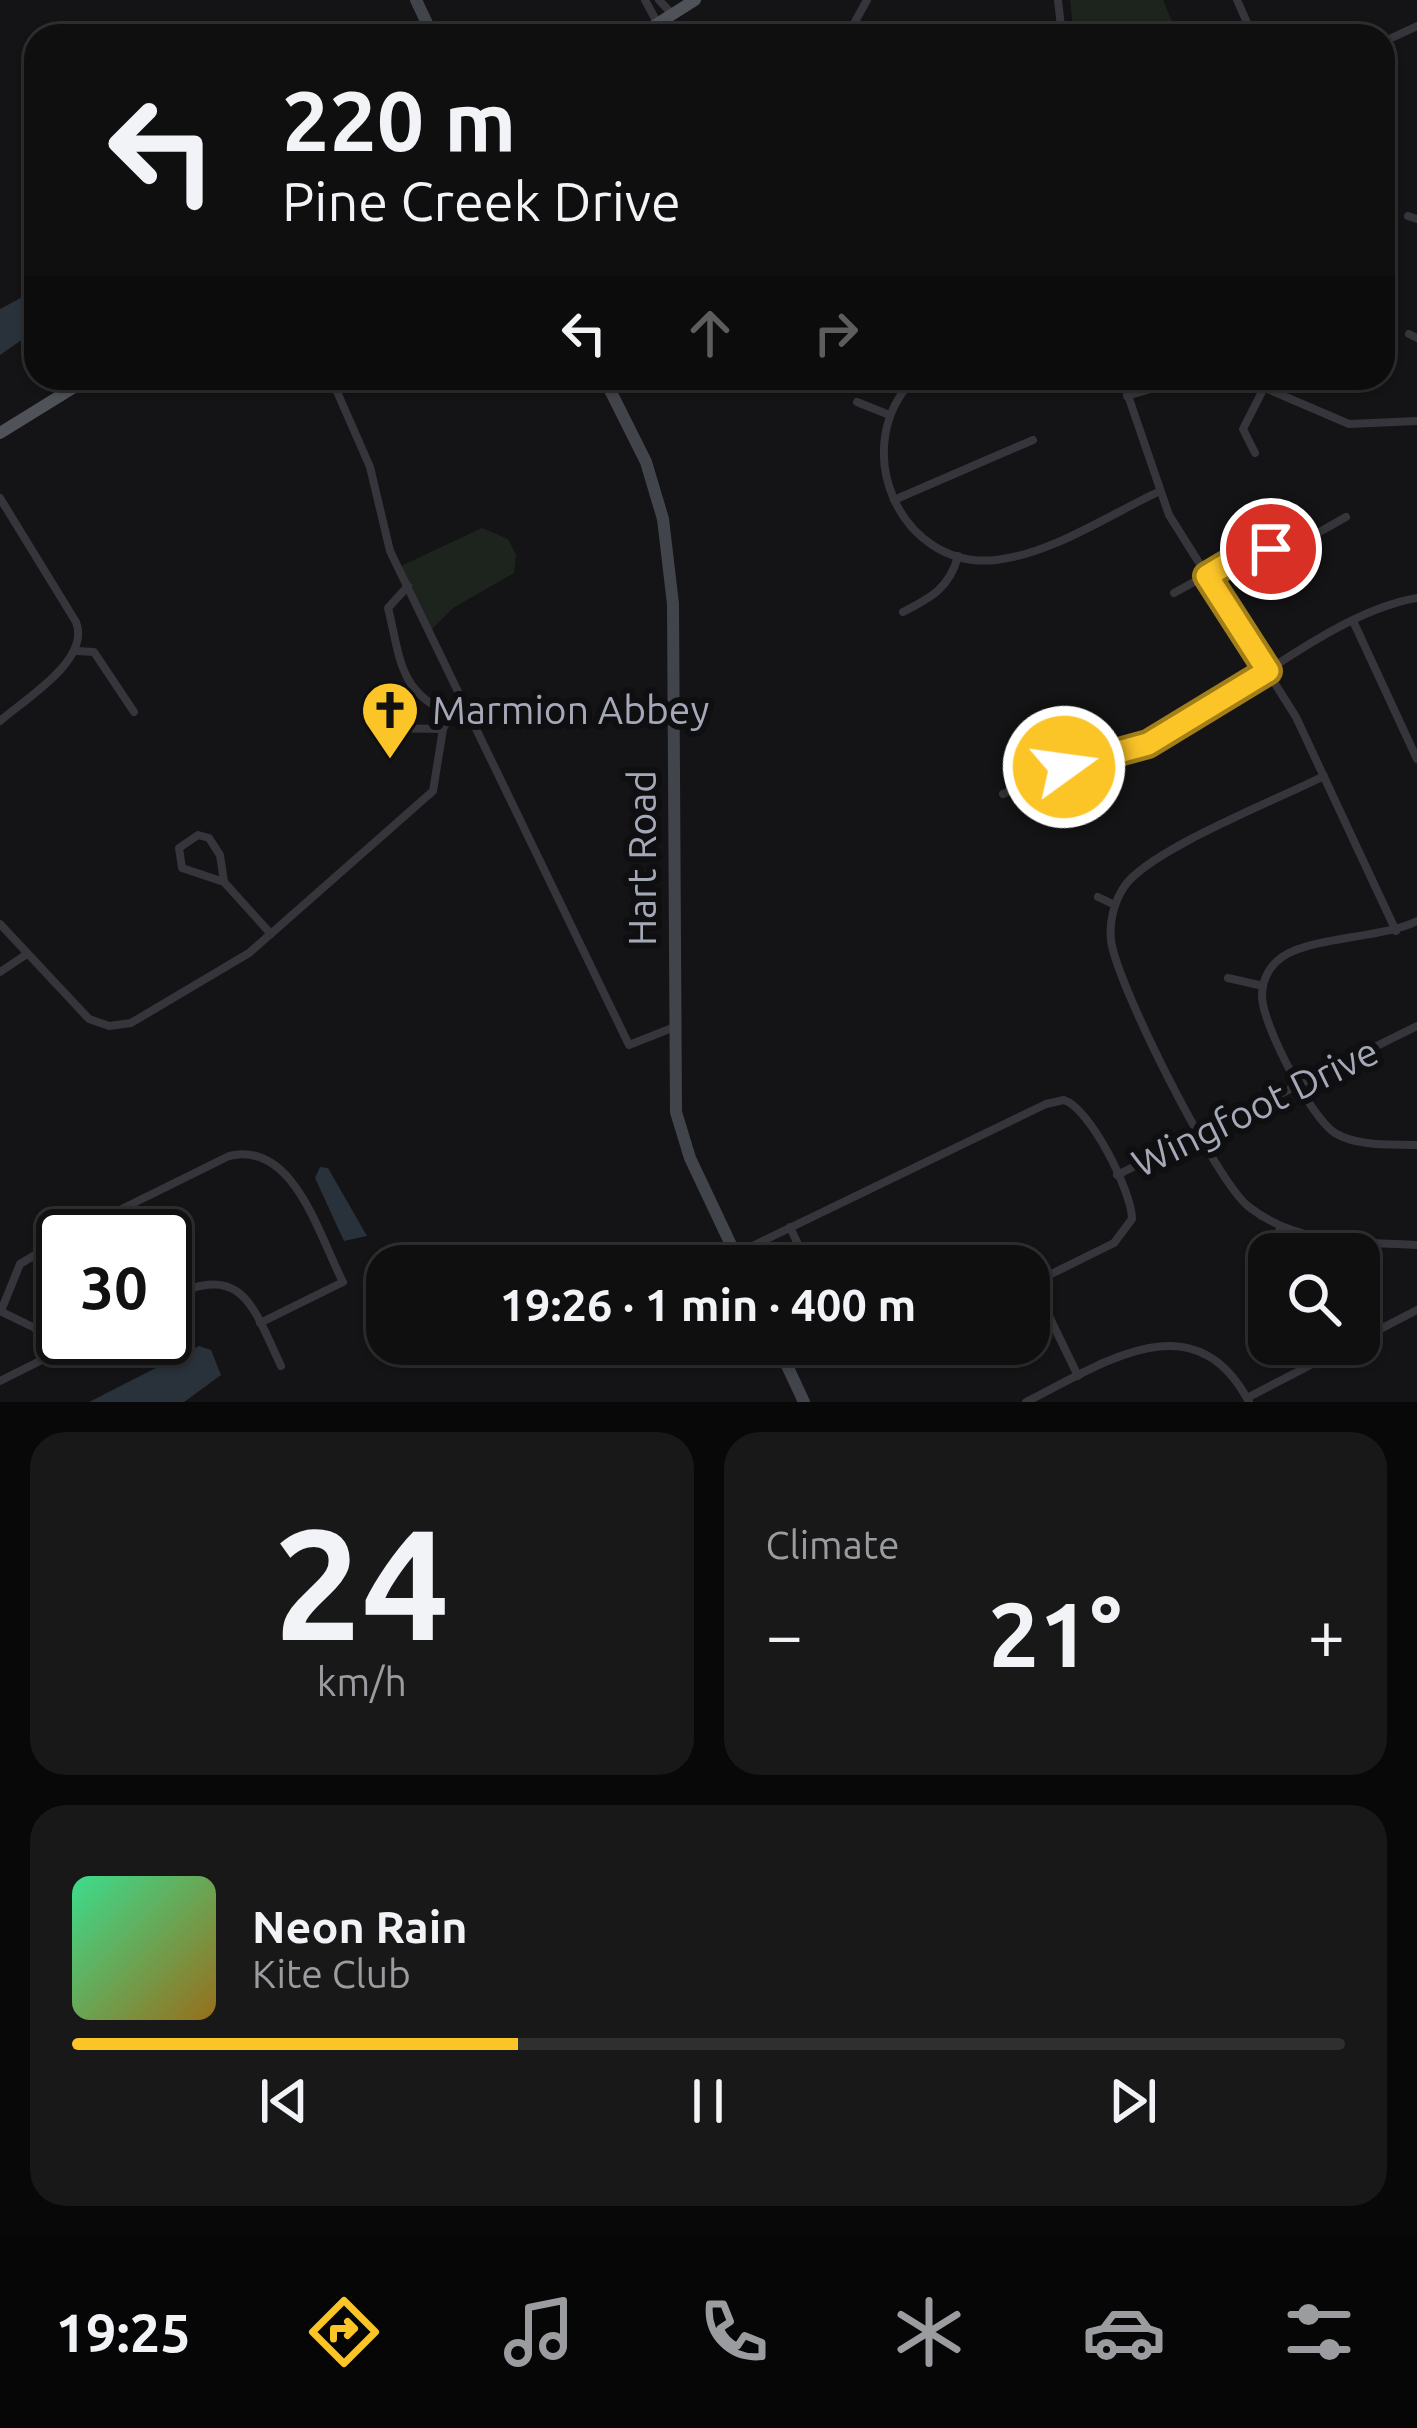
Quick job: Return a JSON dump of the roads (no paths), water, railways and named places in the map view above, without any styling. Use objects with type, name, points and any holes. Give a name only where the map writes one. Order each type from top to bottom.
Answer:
[{"type":"main road","points":[[658,23],[695,0]]},
{"type":"main road","points":[[0,433],[70,390]]},
{"type":"street","points":[[645,0],[658,23]]},
{"type":"street","points":[[659,0],[672,14]]},
{"type":"street","points":[[336,390],[370,467],[390,551],[629,1046],[672,1028]]},
{"type":"street","name":"Hart Road","points":[[610,390],[646,462],[663,519],[673,604],[672,1028],[681,1135],[731,1245]]},
{"type":"street","points":[[906,390],[887,414],[883,468],[906,521],[958,556],[993,561],[1025,554],[1158,492]]},
{"type":"street","points":[[1125,390],[1158,492],[1268,671],[1324,776],[1396,931]]},
{"type":"street","points":[[1127,396],[1147,390]]},
{"type":"street","points":[[1255,453],[1243,429],[1262,390]]},
{"type":"street","points":[[1278,390],[1312,413],[1348,424],[1417,421]]},
{"type":"street","points":[[857,402],[887,414]]},
{"type":"street","points":[[894,500],[1033,440]]},
{"type":"street","points":[[0,483],[3,502],[134,712]]},
{"type":"street","points":[[1174,593],[1239,557],[1328,530],[1346,517]]},
{"type":"street","points":[[903,612],[936,596],[953,574],[958,556]]},
{"type":"street","points":[[408,586],[388,608],[396,661],[423,700],[449,713]]},
{"type":"street","points":[[1003,794],[1064,767],[1148,744],[1354,623],[1417,598]]},
{"type":"street","points":[[1354,623],[1417,759]]},
{"type":"street","points":[[0,721],[76,651],[80,631]]},
{"type":"street","points":[[76,651],[94,652]]},
{"type":"street","points":[[0,924],[81,1012],[116,1026],[138,1019],[218,974],[272,934],[433,791],[443,729],[460,696]]},
{"type":"street","points":[[383,728],[443,729]]},
{"type":"street","points":[[1324,776],[1150,862],[1128,880],[1115,905],[1114,956],[1198,1136],[1231,1190],[1281,1227],[1331,1240],[1417,1245]]},
{"type":"street","points":[[224,883],[216,844],[199,835],[184,843],[177,858],[182,868],[224,883],[272,934]]},
{"type":"street","points":[[1098,897],[1115,905]]},
{"type":"street","points":[[1417,921],[1396,931],[1288,953],[1272,967],[1262,986],[1264,1010],[1319,1120],[1341,1136],[1417,1145]]},
{"type":"street","points":[[0,972],[27,954]]},
{"type":"street","points":[[1228,978],[1262,986]]},
{"type":"street","name":"Wingfoot Drive","points":[[762,1245],[1058,1100],[1076,1104],[1087,1115],[1117,1175],[1417,1026]]},
{"type":"street","points":[[122,1209],[229,1156],[244,1152],[271,1159],[290,1178],[343,1282],[260,1323]]},
{"type":"street","points":[[1050,1274],[1125,1233],[1132,1208],[1117,1175]]},
{"type":"street","points":[[1278,1233],[1281,1227]]},
{"type":"street","points":[[790,1228],[798,1245]]},
{"type":"street","points":[[36,1254],[20,1264],[0,1311],[36,1330]]},
{"type":"street","points":[[192,1287],[224,1283],[249,1301],[281,1366]]},
{"type":"street","points":[[1380,1329],[1417,1310]]},
{"type":"street","points":[[1050,1321],[1078,1376]]},
{"type":"street","points":[[1026,1402],[1128,1351],[1173,1345],[1215,1360],[1248,1400],[1312,1365]]},
{"type":"street","points":[[0,1382],[36,1363]]},
{"type":"street","points":[[787,1365],[804,1402]]},
{"type":"place","name":"Marmion Abbey","points":[[390,761]]}]
